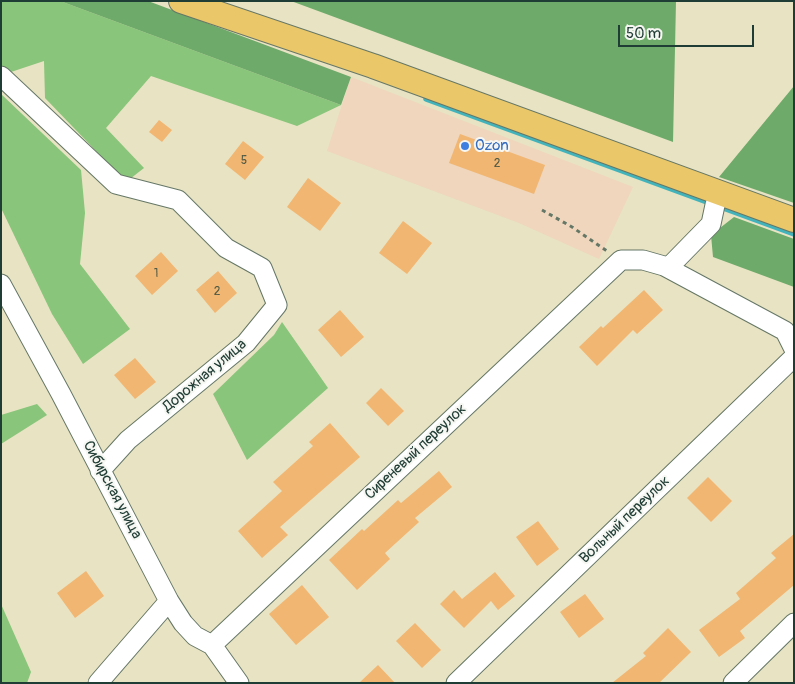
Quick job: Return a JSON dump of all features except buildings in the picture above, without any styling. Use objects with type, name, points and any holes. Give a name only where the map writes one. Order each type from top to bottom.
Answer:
[{"type":"main road","points":[[181,1],[373,66],[794,220]]},
{"type":"street","name":"Дорожная улица","points":[[1,76],[116,184],[178,200],[226,248],[262,268],[277,305],[246,342],[128,440],[100,471]]},
{"type":"street","points":[[668,268],[711,224],[720,193]]},
{"type":"street","points":[[621,260],[643,260],[668,268],[784,331],[794,349]]},
{"type":"street","name":"Сиреневый переулок","points":[[212,645],[621,260]]},
{"type":"street","name":"Сибирская улица","points":[[1,284],[61,394],[169,601],[189,630],[195,636],[212,645],[239,683]]},
{"type":"street","name":"Вольный переулок","points":[[456,683],[794,357]]},
{"type":"street","points":[[98,683],[169,601]]},
{"type":"street","points":[[733,683],[794,623]]},
{"type":"path","points":[[542,210],[572,227],[621,260]]},
{"type":"shaded area","points":[[351,77],[633,187],[599,259],[519,223],[327,151]]},
{"type":"green space","points":[[1,1],[60,1],[341,105],[297,126],[151,76],[106,128],[144,168],[126,182],[45,98],[44,61],[2,75]]},
{"type":"green space","points":[[60,1],[148,1],[351,77],[341,105]]},
{"type":"green space","points":[[291,1],[676,1],[673,142]]},
{"type":"green space","points":[[794,86],[794,203],[719,177]]},
{"type":"green space","points":[[1,94],[81,170],[85,213],[80,264],[130,329],[83,364],[52,314],[1,208]]},
{"type":"green space","points":[[734,217],[794,239],[794,287],[713,257],[711,235]]},
{"type":"green space","points":[[282,322],[328,388],[247,460],[213,394],[274,335]]},
{"type":"green space","points":[[37,404],[47,415],[1,444],[1,415]]},
{"type":"green space","points":[[1,604],[31,672],[27,683],[1,683]]},
{"type":"waterway","points":[[426,99],[794,234]]},
{"type":"place","name":"Ozon","points":[[465,146]]}]
